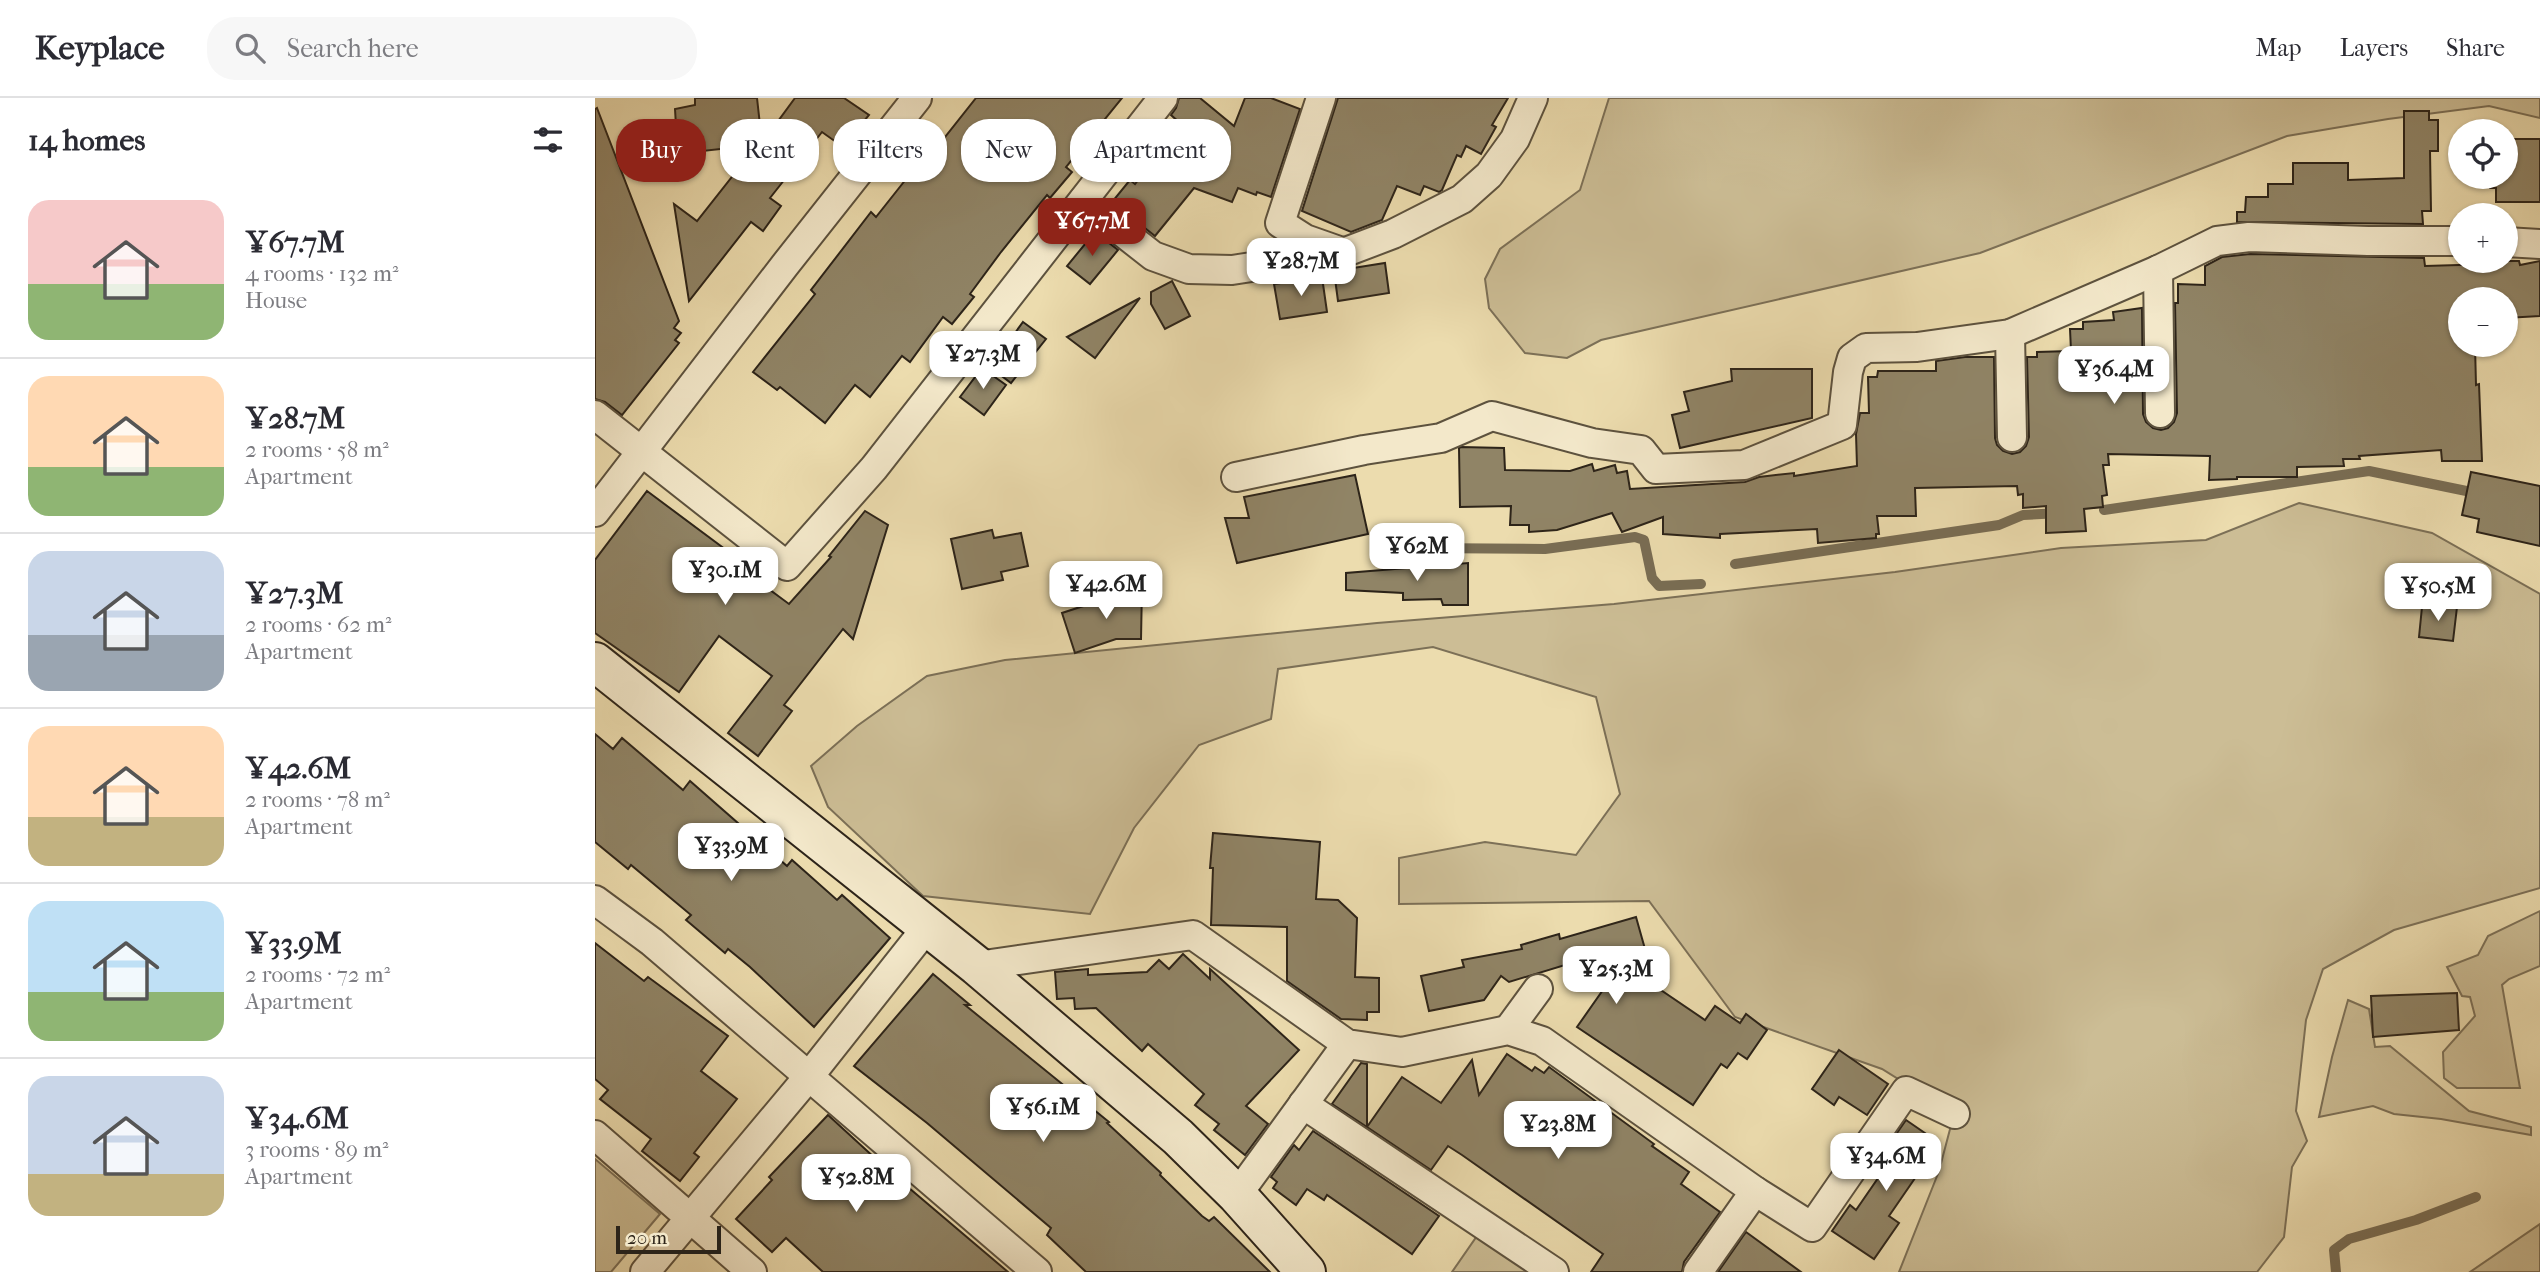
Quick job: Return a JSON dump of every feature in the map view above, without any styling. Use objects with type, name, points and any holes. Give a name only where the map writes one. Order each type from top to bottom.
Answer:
[{"type":"street","points":[[595,512],[917,98]]},
{"type":"street","points":[[595,415],[787,566],[874,468],[1163,98]]},
{"type":"street","points":[[1321,98],[1280,223],[1304,239],[1343,253]]},
{"type":"street","points":[[1083,201],[1153,256],[1189,269],[1233,270],[1343,253],[1393,234],[1462,200],[1489,175],[1515,139],[1533,98]]},
{"type":"street","points":[[1236,478],[1364,450],[1441,438],[1492,416],[1592,443],[1641,450],[1656,469],[1744,465],[1842,425],[1852,358],[1866,348],[1917,347],[2010,334],[2158,270],[2217,241],[2249,237],[2448,241]]},
{"type":"street","points":[[2518,243],[2540,244]]},
{"type":"street","points":[[2158,270],[2160,413]]},
{"type":"street","points":[[2010,334],[2012,437]]},
{"type":"street","points":[[595,662],[977,965],[1178,1137],[1237,1195],[1306,1272]]},
{"type":"street","points":[[595,900],[652,942],[1037,1272]]},
{"type":"street","points":[[645,1272],[810,1075],[928,926]]},
{"type":"street","points":[[977,965],[1193,935],[1346,1044],[1402,1052],[1508,1030],[1542,1041],[1755,1191],[1812,1227],[1906,1091],[1955,1114]]},
{"type":"street","points":[[1508,1030],[1538,989]]},
{"type":"street","points":[[1237,1195],[1346,1044]]},
{"type":"street","points":[[1303,1104],[1554,1272]]},
{"type":"street","points":[[595,1135],[752,1272]]},
{"type":"street","points":[[1698,1272],[1755,1191]]},
{"type":"shaded area","points":[[1609,98],[2540,98],[2540,118],[2489,106],[2287,136],[1980,253],[1601,340],[1567,358],[1525,353],[1489,308],[1485,279],[1500,249],[1580,190]]},
{"type":"shaded area","points":[[2299,503],[2432,533],[2540,594],[2540,888],[2394,930],[2323,969],[2306,1020],[2296,1111],[2307,1141],[2292,1167],[2284,1237],[2257,1272],[1899,1272],[1939,1171],[1954,1114],[1882,1069],[1735,1017],[1649,901],[1399,904],[1399,858],[1485,842],[1576,855],[1620,794],[1596,697],[1433,647],[1278,669],[1271,719],[1199,745],[1134,828],[1090,914],[923,896],[828,807],[811,766],[857,726],[927,676],[1005,660],[1377,623],[1614,604],[1895,572],[2061,548],[2206,540]]},
{"type":"shaded area","points":[[2540,911],[2540,966],[2509,979],[2502,985],[2520,1088],[2457,1088],[2444,1078],[2443,1052],[2475,1016],[2470,997],[2462,996],[2447,967],[2478,955],[2488,936]]},
{"type":"shaded area","points":[[2348,1000],[2369,1009],[2375,1047],[2390,1046],[2469,1111],[2531,1127],[2531,1135],[2441,1119],[2394,1114],[2373,1106],[2319,1117]]},
{"type":"shaded area","points":[[595,1159],[660,1214],[611,1272],[595,1272]]},
{"type":"shaded area","points":[[2540,1224],[2540,1272],[2470,1272]]},
{"type":"shaded area","points":[[1477,1236],[1530,1272],[1452,1272]]},
{"type":"building","points":[[695,98],[757,98],[759,119],[720,119],[720,149],[706,151],[706,119],[676,119],[675,109],[695,105]]},
{"type":"building","points":[[795,98],[844,98],[869,115],[866,119],[833,119],[833,140],[822,132],[819,136],[819,119],[780,119]]},
{"type":"building","points":[[976,98],[1122,98],[1105,119],[1070,119],[1070,162],[1066,167],[1070,174],[1050,198],[1047,195],[1001,252],[970,294],[974,297],[952,324],[943,317],[910,362],[902,356],[870,397],[855,385],[825,423],[780,387],[777,390],[753,372],[815,294],[811,290],[871,212],[876,217],[904,182],[947,182],[947,134]]},
{"type":"building","points":[[1179,98],[1200,98],[1226,119],[1175,119],[1171,115]]},
{"type":"building","points":[[1245,98],[1271,98],[1300,109],[1271,197],[1238,188],[1232,202],[1194,188],[1155,236],[1112,202],[1128,182],[1231,182],[1231,124],[1234,126]]},
{"type":"building","points":[[1338,98],[1508,98],[1492,125],[1496,127],[1481,154],[1466,146],[1461,157],[1457,155],[1442,190],[1439,192],[1424,186],[1420,195],[1397,186],[1382,220],[1351,232],[1302,211]]},
{"type":"building","points":[[597,108],[616,157],[616,182],[625,182],[679,321],[674,328],[681,333],[675,340],[679,343],[622,415],[605,402],[595,399]]},
{"type":"building","points":[[2404,111],[2429,111],[2429,120],[2438,120],[2438,151],[2430,151],[2431,211],[2422,211],[2423,224],[2237,222],[2237,212],[2245,212],[2246,197],[2268,197],[2268,184],[2293,184],[2293,163],[2348,163],[2348,180],[2404,178]]},
{"type":"building","points":[[2518,139],[2540,139],[2540,202],[2496,202],[2496,189],[2518,189]]},
{"type":"building","points":[[728,182],[783,182],[770,198],[781,206],[763,231],[751,222],[689,301],[674,204],[697,221]]},
{"type":"building","points":[[1095,232],[1118,250],[1090,284],[1067,266]]},
{"type":"building","points":[[2250,254],[2424,258],[2425,266],[2448,265],[2448,273],[2518,273],[2518,261],[2520,265],[2540,261],[2540,316],[2518,317],[2518,287],[2448,287],[2448,357],[2475,357],[2482,461],[2442,461],[2441,450],[2359,456],[2360,459],[2343,459],[2344,466],[2297,467],[2297,477],[2209,480],[2210,456],[2108,454],[2109,465],[2103,465],[2107,495],[2102,496],[2103,507],[2084,509],[2086,531],[2046,533],[2046,506],[2023,508],[2023,494],[2018,495],[2017,486],[1915,488],[1916,516],[1877,516],[1879,534],[1876,534],[1876,538],[1818,543],[1817,529],[1720,534],[1720,538],[1663,534],[1663,517],[1622,532],[1612,513],[1557,530],[1529,532],[1529,525],[1510,525],[1511,506],[1460,507],[1461,447],[1504,448],[1505,470],[1570,471],[1592,464],[1594,471],[1615,465],[1617,473],[1627,471],[1630,489],[1745,482],[1759,477],[1794,473],[1794,476],[1857,466],[1856,434],[1860,413],[1869,413],[1868,377],[1877,377],[1878,371],[1936,371],[1936,361],[1965,357],[1994,357],[1995,438],[2003,451],[2012,454],[2020,452],[2029,437],[2027,357],[2037,357],[2037,352],[2071,351],[2070,329],[2083,329],[2083,322],[2114,320],[2113,312],[2142,308],[2143,414],[2146,422],[2153,428],[2168,428],[2177,413],[2175,303],[2178,303],[2178,284],[2205,285],[2205,266],[2222,257]]},
{"type":"building","points":[[1385,263],[1389,293],[1338,301],[1334,271]]},
{"type":"building","points":[[1322,277],[1327,312],[1280,319],[1274,284]]},
{"type":"building","points":[[1172,281],[1190,316],[1165,329],[1151,304],[1151,292]]},
{"type":"building","points":[[1140,298],[1095,358],[1067,337]]},
{"type":"building","points":[[1023,322],[1046,339],[1011,383],[990,367]]},
{"type":"building","points":[[982,368],[1006,385],[984,415],[960,397]]},
{"type":"building","points":[[1731,369],[1812,369],[1812,418],[1680,448],[1672,415],[1689,411],[1684,392],[1732,381]]},
{"type":"building","points":[[2471,472],[2540,486],[2540,546],[2477,532],[2479,519],[2462,515]]},
{"type":"building","points":[[1355,475],[1368,534],[1237,563],[1225,518],[1249,518],[1244,497]]},
{"type":"building","points":[[647,491],[753,570],[750,575],[789,604],[831,557],[829,556],[865,511],[888,525],[853,639],[843,629],[784,705],[792,711],[758,756],[728,733],[772,676],[719,636],[679,692],[595,633],[595,560]]},
{"type":"building","points":[[992,530],[994,538],[1021,533],[1028,566],[1001,572],[1003,580],[962,589],[951,539]]},
{"type":"building","points":[[1468,563],[1468,605],[1443,605],[1441,599],[1403,600],[1403,593],[1346,590],[1346,573]]},
{"type":"building","points":[[1142,587],[1141,639],[1116,639],[1075,653],[1062,613]]},
{"type":"building","points":[[2422,607],[2457,607],[2453,641],[2419,637]]},
{"type":"building","points":[[595,734],[613,749],[622,738],[683,790],[690,781],[787,866],[792,860],[837,900],[842,895],[890,938],[814,1027],[750,967],[728,949],[725,953],[686,920],[691,915],[631,865],[628,869],[595,842]]},
{"type":"building","points":[[1213,833],[1320,842],[1316,899],[1338,900],[1357,918],[1355,977],[1379,978],[1379,1012],[1367,1012],[1367,1020],[1341,1019],[1287,981],[1287,927],[1211,925],[1213,868],[1210,868]]},
{"type":"building","points":[[1636,917],[1652,974],[1652,984],[1705,1020],[1715,1006],[1740,1023],[1746,1014],[1767,1030],[1747,1059],[1738,1053],[1727,1068],[1721,1064],[1693,1105],[1577,1027],[1626,957],[1580,970],[1578,961],[1509,982],[1501,976],[1484,1000],[1429,1011],[1421,976],[1464,967],[1462,960],[1522,949],[1521,945],[1559,934],[1560,939]]},
{"type":"building","points":[[595,943],[644,981],[648,977],[728,1036],[701,1071],[737,1099],[694,1153],[699,1157],[680,1181],[642,1151],[651,1139],[600,1099],[608,1090],[595,1079]]},
{"type":"building","points":[[1183,954],[1210,979],[1210,969],[1299,1050],[1246,1106],[1268,1124],[1245,1155],[1214,1130],[1219,1124],[1195,1105],[1204,1094],[1148,1044],[1142,1051],[1096,1008],[1075,1009],[1074,998],[1057,999],[1055,972],[1088,969],[1088,975],[1147,972],[1159,960],[1169,969]]},
{"type":"building","points":[[933,974],[970,1005],[965,1005],[1109,1122],[1107,1123],[1202,1216],[1209,1221],[1214,1217],[1270,1272],[1086,1272],[1047,1235],[1051,1228],[927,1123],[854,1066]]},
{"type":"building","points":[[2457,993],[2459,1030],[2373,1037],[2371,996]]},
{"type":"building","points":[[1839,1050],[1888,1084],[1867,1115],[1839,1097],[1834,1105],[1812,1089]]},
{"type":"building","points":[[1507,1054],[1532,1071],[1535,1067],[1544,1073],[1549,1067],[1689,1172],[1681,1184],[1720,1212],[1684,1262],[1682,1272],[1591,1272],[1603,1254],[1462,1155],[1448,1146],[1431,1170],[1367,1127],[1402,1077],[1441,1103],[1472,1060],[1479,1095]]},
{"type":"building","points":[[1361,1063],[1367,1064],[1367,1127],[1332,1104]]},
{"type":"building","points":[[828,1115],[889,1171],[1008,1272],[823,1272],[786,1238],[772,1252],[736,1219],[772,1180],[769,1177]]},
{"type":"building","points":[[1906,1120],[1935,1140],[1929,1149],[1933,1152],[1889,1216],[1899,1223],[1874,1259],[1832,1231],[1850,1205],[1856,1210],[1896,1152],[1888,1146]]},
{"type":"building","points":[[1313,1131],[1439,1216],[1412,1254],[1327,1195],[1324,1200],[1307,1189],[1296,1205],[1273,1188],[1277,1182],[1271,1177],[1294,1145],[1299,1150]]},
{"type":"building","points":[[1746,1232],[1801,1272],[1718,1272]]},
{"type":"waterway","points":[[2104,510],[2369,471],[2481,494]]},
{"type":"waterway","points":[[1735,564],[1999,525],[2023,515],[2060,513]]},
{"type":"waterway","points":[[1416,548],[1545,549],[1635,537],[1644,540],[1652,578],[1659,586],[1701,584]]},
{"type":"waterway","points":[[2336,1272],[2334,1250],[2349,1239],[2416,1220],[2476,1197]]}]
